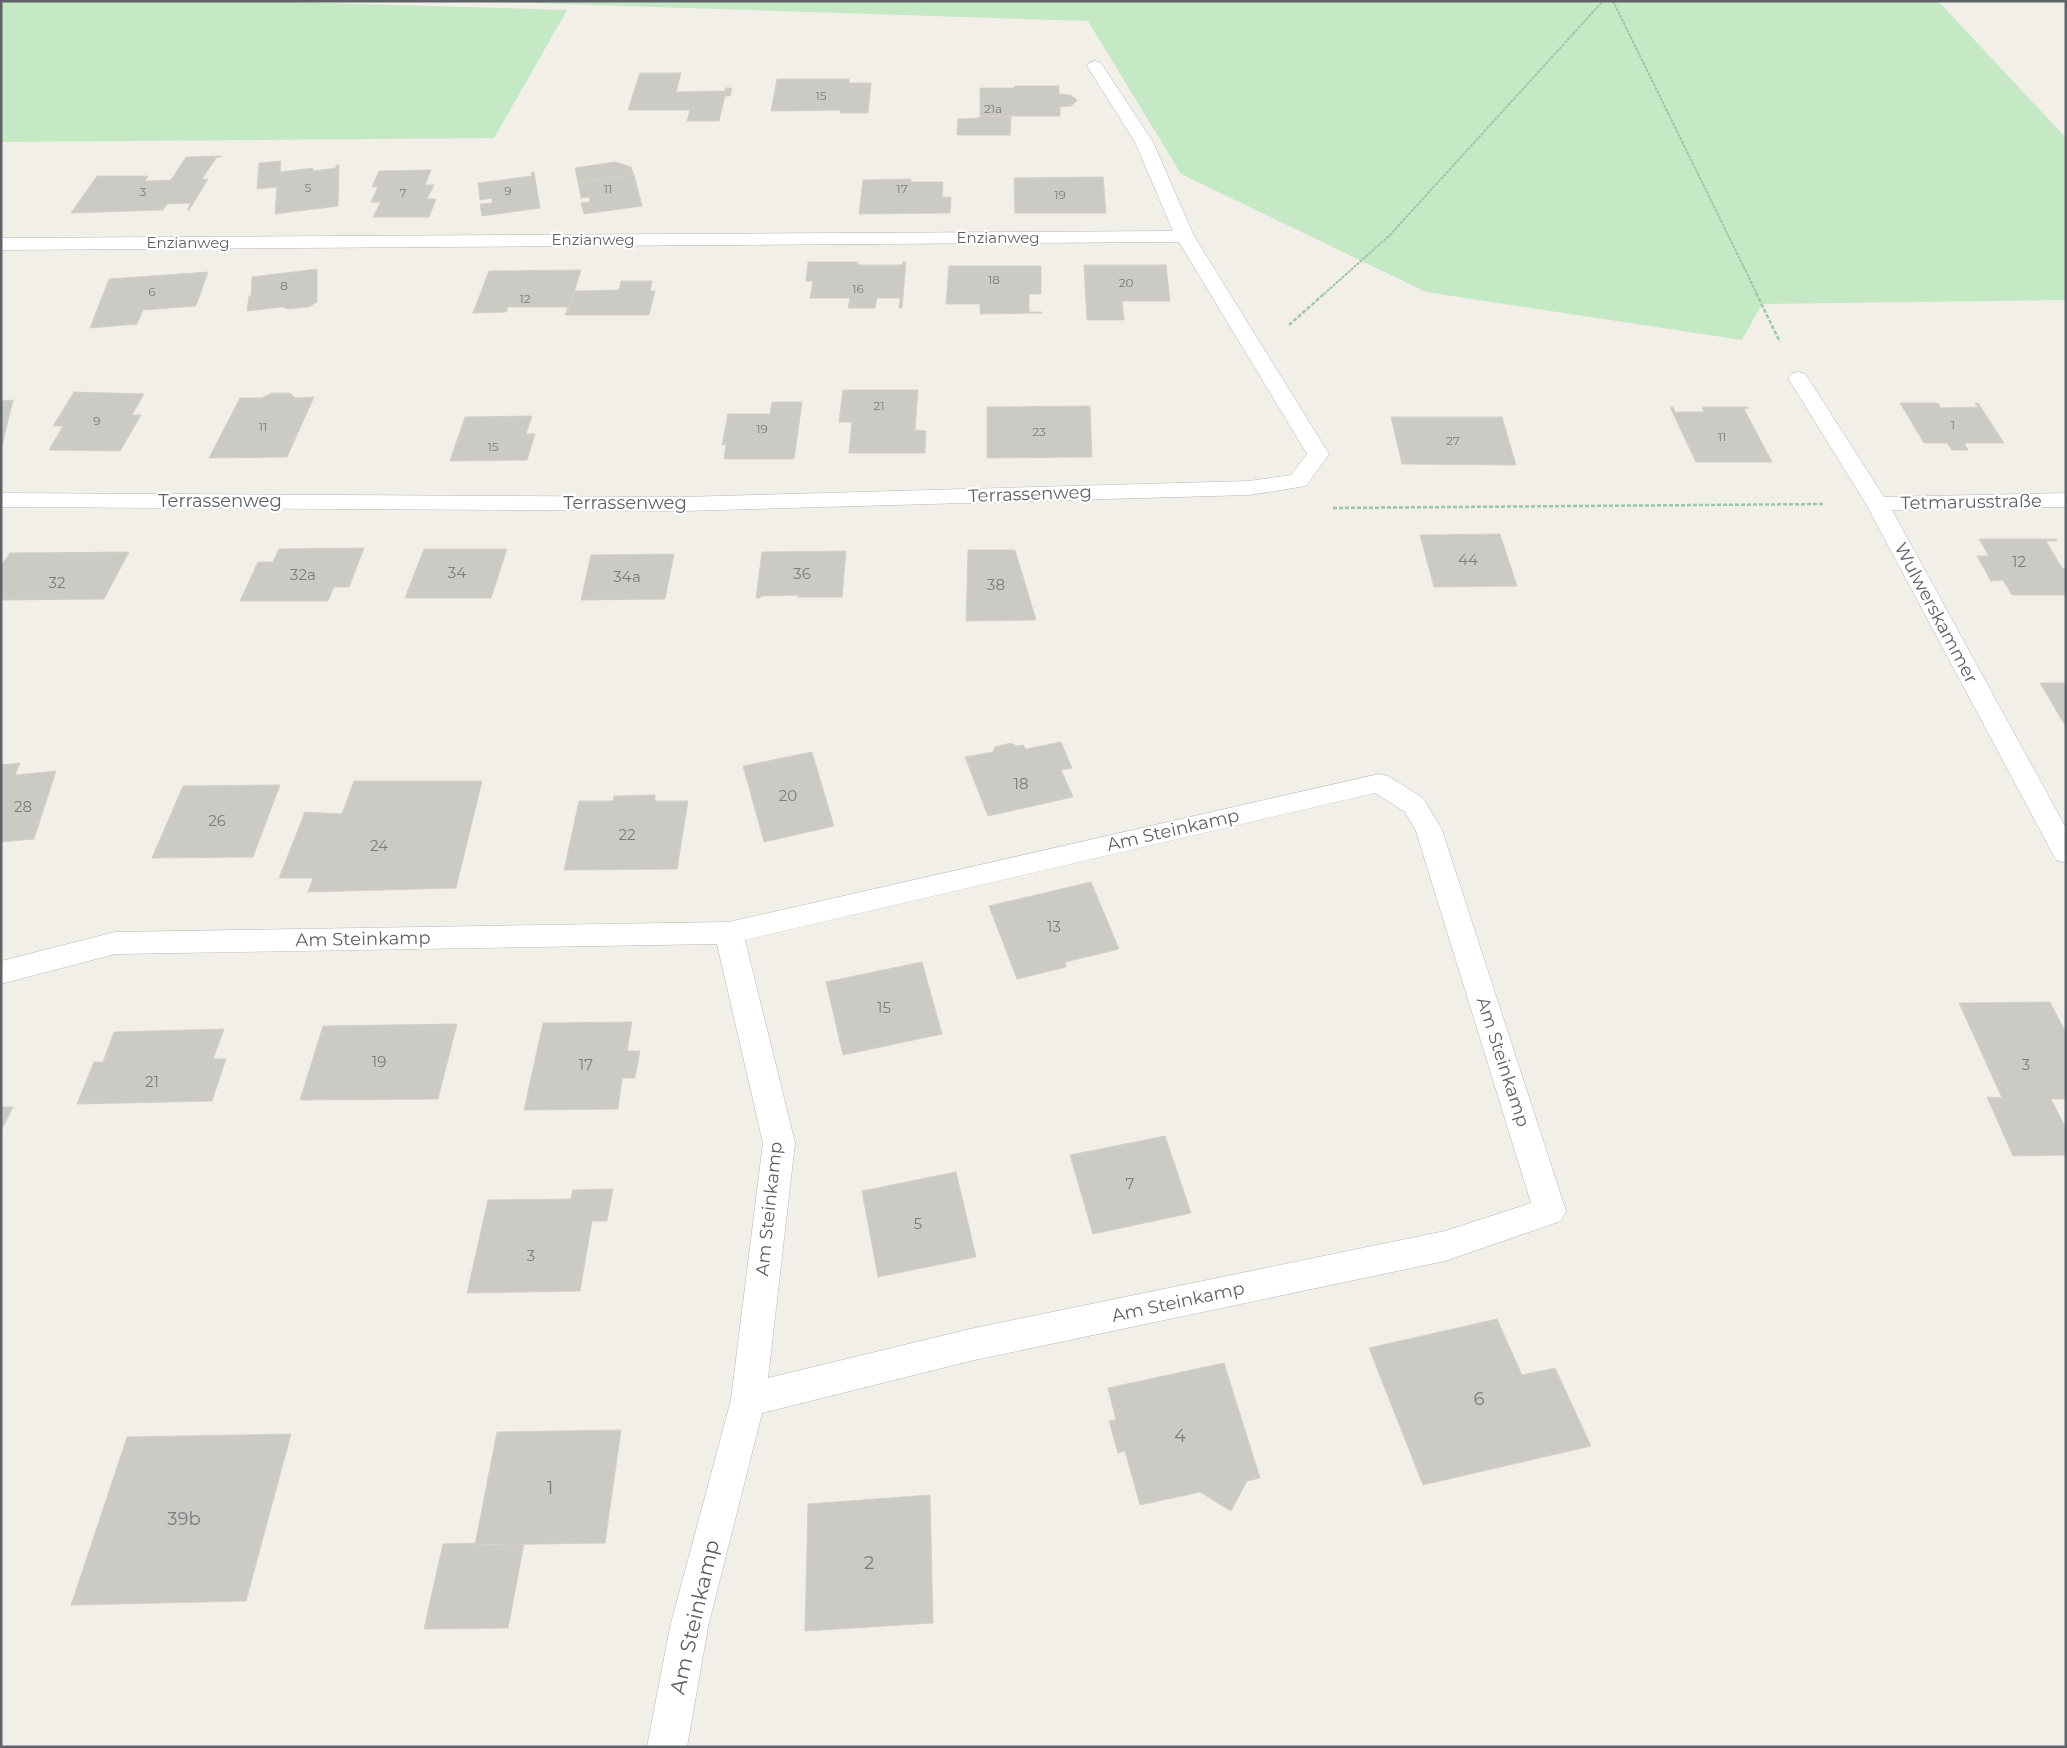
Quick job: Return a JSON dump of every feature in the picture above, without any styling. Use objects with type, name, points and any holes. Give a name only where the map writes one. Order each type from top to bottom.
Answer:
[{"type":"street","points":[[1095,66],[1144,142],[1185,236],[1257,354]]},
{"type":"street","name":"Enzianweg","points":[[1,244],[1185,236]]},
{"type":"street","name":"Terrassenweg","points":[[1,500],[683,504],[1249,488],[1298,481],[1318,454],[1257,354]]},
{"type":"street","name":"Wulwerskammer","points":[[1798,378],[1877,504],[2066,853]]},
{"type":"street","name":"Tetmarusstraße","points":[[1877,504],[2066,500]]},
{"type":"street","name":"Am Steinkamp","points":[[1,973],[115,942],[729,933],[1379,782],[1414,805],[1429,830],[1550,1211],[1445,1246],[970,1345],[748,1400]]},
{"type":"street","name":"Am Steinkamp","points":[[667,1747],[689,1627],[748,1400],[779,1142],[729,933]]},
{"type":"path","points":[[1257,354],[1390,235],[1603,1]]},
{"type":"path","points":[[1613,1],[1798,378]]},
{"type":"path","points":[[1332,508],[1877,504]]},
{"type":"green space","points":[[253,1],[567,10],[494,138],[1,142],[1,2]]},
{"type":"green space","points":[[473,1],[1938,1],[2066,138],[2066,300],[1762,304],[1742,340],[1426,292],[1181,174],[1088,21]]},
{"type":"building","points":[[640,73],[681,73],[676,92],[725,91],[725,88],[732,88],[730,96],[725,96],[719,121],[687,121],[690,110],[628,110]]},
{"type":"building","points":[[777,79],[849,79],[849,83],[871,83],[868,113],[840,113],[840,110],[771,111]]},
{"type":"building","points":[[1015,86],[1059,86],[1059,94],[1070,95],[1077,101],[1071,106],[1060,107],[1060,116],[980,116],[980,88],[1014,88]]},
{"type":"building","points":[[980,116],[1011,116],[1010,135],[957,135],[958,119],[979,118]]},
{"type":"building","points":[[222,156],[216,158],[202,179],[208,179],[189,210],[187,210],[191,203],[167,204],[163,210],[71,213],[97,176],[148,176],[145,181],[171,180],[186,157]]},
{"type":"building","points":[[281,161],[280,172],[313,168],[313,171],[336,168],[336,165],[339,165],[338,206],[275,214],[277,187],[257,189],[259,163]]},
{"type":"building","points":[[615,162],[631,167],[634,175],[578,182],[575,168]]},
{"type":"building","points":[[431,170],[425,185],[434,185],[427,199],[436,199],[429,217],[373,217],[381,202],[371,202],[378,187],[372,187],[379,171]]},
{"type":"building","points":[[534,172],[540,208],[482,216],[480,204],[492,203],[492,198],[480,200],[478,183],[532,176],[531,173]]},
{"type":"building","points":[[634,175],[642,206],[584,214],[581,203],[590,202],[589,197],[581,198],[578,182]]},
{"type":"building","points":[[1103,177],[1106,213],[1015,213],[1014,178]]},
{"type":"building","points":[[911,179],[911,182],[943,182],[942,197],[951,197],[950,213],[859,214],[863,180]]},
{"type":"building","points":[[808,262],[858,262],[858,265],[902,265],[903,262],[906,262],[902,308],[899,308],[900,298],[877,298],[875,308],[848,308],[850,298],[810,298],[813,281],[806,281]]},
{"type":"building","points":[[1084,265],[1166,265],[1170,301],[1122,301],[1124,320],[1087,320]]},
{"type":"building","points":[[949,266],[1041,266],[1041,294],[1029,294],[1029,312],[1042,313],[980,314],[980,304],[946,304]]},
{"type":"building","points":[[317,269],[317,302],[309,307],[288,309],[282,307],[247,311],[249,296],[251,296],[252,277]]},
{"type":"building","points":[[581,270],[568,312],[566,312],[568,307],[508,307],[506,312],[473,313],[489,271]]},
{"type":"building","points":[[208,272],[196,306],[143,310],[137,324],[90,328],[109,279]]},
{"type":"building","points":[[621,281],[652,281],[650,291],[655,291],[649,315],[565,315],[568,312],[575,291],[619,290]]},
{"type":"building","points":[[843,390],[918,390],[915,430],[926,431],[925,453],[849,453],[852,422],[839,422]]},
{"type":"building","points":[[74,392],[144,394],[132,415],[141,415],[120,451],[49,450],[63,426],[53,426]]},
{"type":"building","points":[[272,393],[290,393],[295,398],[314,397],[287,457],[209,458],[240,398],[262,398]]},
{"type":"building","points":[[13,400],[1,450],[1,401]]},
{"type":"building","points":[[772,402],[802,402],[794,459],[724,459],[726,444],[722,445],[728,414],[770,414]]},
{"type":"building","points":[[1900,403],[1938,403],[1941,408],[1978,407],[1975,403],[1978,403],[2004,443],[1964,443],[1968,450],[1952,450],[1947,443],[1924,443]]},
{"type":"building","points":[[1090,406],[1092,457],[987,458],[987,407]]},
{"type":"building","points":[[1670,407],[1673,407],[1675,412],[1704,412],[1702,407],[1748,407],[1744,409],[1772,462],[1696,462]]},
{"type":"building","points":[[532,416],[526,434],[535,434],[527,460],[450,461],[465,417]]},
{"type":"building","points":[[1391,417],[1502,417],[1516,465],[1402,464]]},
{"type":"building","points":[[1500,534],[1517,586],[1434,587],[1420,535]]},
{"type":"building","points":[[1979,539],[2056,539],[2057,541],[2046,541],[2062,568],[2066,568],[2066,595],[2012,595],[2003,580],[1991,581],[1977,556],[1989,556]]},
{"type":"building","points":[[364,548],[349,587],[334,587],[328,601],[240,601],[258,562],[273,562],[279,549]]},
{"type":"building","points":[[424,549],[507,549],[491,598],[405,598]]},
{"type":"building","points":[[968,550],[1015,550],[1036,620],[966,621]]},
{"type":"building","points":[[846,551],[842,597],[798,597],[799,595],[761,596],[756,598],[762,552]]},
{"type":"building","points":[[129,552],[104,599],[1,600],[1,566],[10,553]]},
{"type":"building","points":[[674,554],[665,599],[581,600],[591,555]]},
{"type":"building","points":[[2040,683],[2066,683],[2066,727]]},
{"type":"building","points":[[1061,742],[1072,768],[1061,770],[1073,797],[988,816],[965,757],[993,752],[995,747],[1011,743],[1016,746],[1023,745],[1026,749]]},
{"type":"building","points":[[812,752],[834,826],[764,842],[743,766]]},
{"type":"building","points":[[20,763],[15,775],[56,771],[34,839],[1,842],[1,765]]},
{"type":"building","points":[[354,781],[482,781],[456,888],[308,892],[313,878],[279,878],[305,812],[342,814]]},
{"type":"building","points":[[280,785],[253,857],[152,858],[183,786]]},
{"type":"building","points":[[655,795],[655,801],[688,801],[677,869],[564,870],[579,801],[613,801],[614,796]]},
{"type":"building","points":[[1091,882],[1119,949],[1065,962],[1066,967],[1017,979],[989,906]]},
{"type":"building","points":[[922,962],[942,1034],[843,1055],[826,982]]},
{"type":"building","points":[[2050,1002],[2066,1033],[2066,1099],[2051,1099],[2066,1128],[2066,1155],[2013,1156],[1987,1097],[2002,1098],[1959,1003]]},
{"type":"building","points":[[632,1022],[627,1051],[640,1051],[635,1078],[622,1078],[618,1109],[524,1110],[543,1023]]},
{"type":"building","points":[[457,1024],[438,1099],[300,1100],[323,1026]]},
{"type":"building","points":[[224,1029],[213,1059],[226,1059],[212,1101],[77,1104],[94,1062],[103,1062],[114,1032]]},
{"type":"building","points":[[1,1107],[13,1107],[1,1131]]},
{"type":"building","points":[[1165,1136],[1191,1213],[1093,1234],[1070,1155]]},
{"type":"building","points":[[956,1172],[976,1257],[878,1277],[862,1191]]},
{"type":"building","points":[[613,1189],[607,1221],[592,1221],[580,1291],[467,1293],[488,1200],[571,1199],[573,1190]]},
{"type":"building","points":[[1497,1319],[1522,1375],[1555,1368],[1591,1446],[1423,1485],[1369,1348]]},
{"type":"building","points":[[1224,1363],[1260,1478],[1247,1481],[1231,1511],[1200,1492],[1140,1505],[1125,1451],[1118,1453],[1109,1421],[1116,1420],[1108,1388]]},
{"type":"building","points":[[621,1430],[605,1543],[475,1545],[497,1432]]},
{"type":"building","points":[[291,1434],[246,1601],[71,1605],[127,1437]]},
{"type":"building","points":[[930,1495],[933,1623],[805,1631],[808,1504]]},
{"type":"building","points":[[476,1543],[475,1545],[524,1544],[508,1628],[424,1629],[443,1544]]}]
